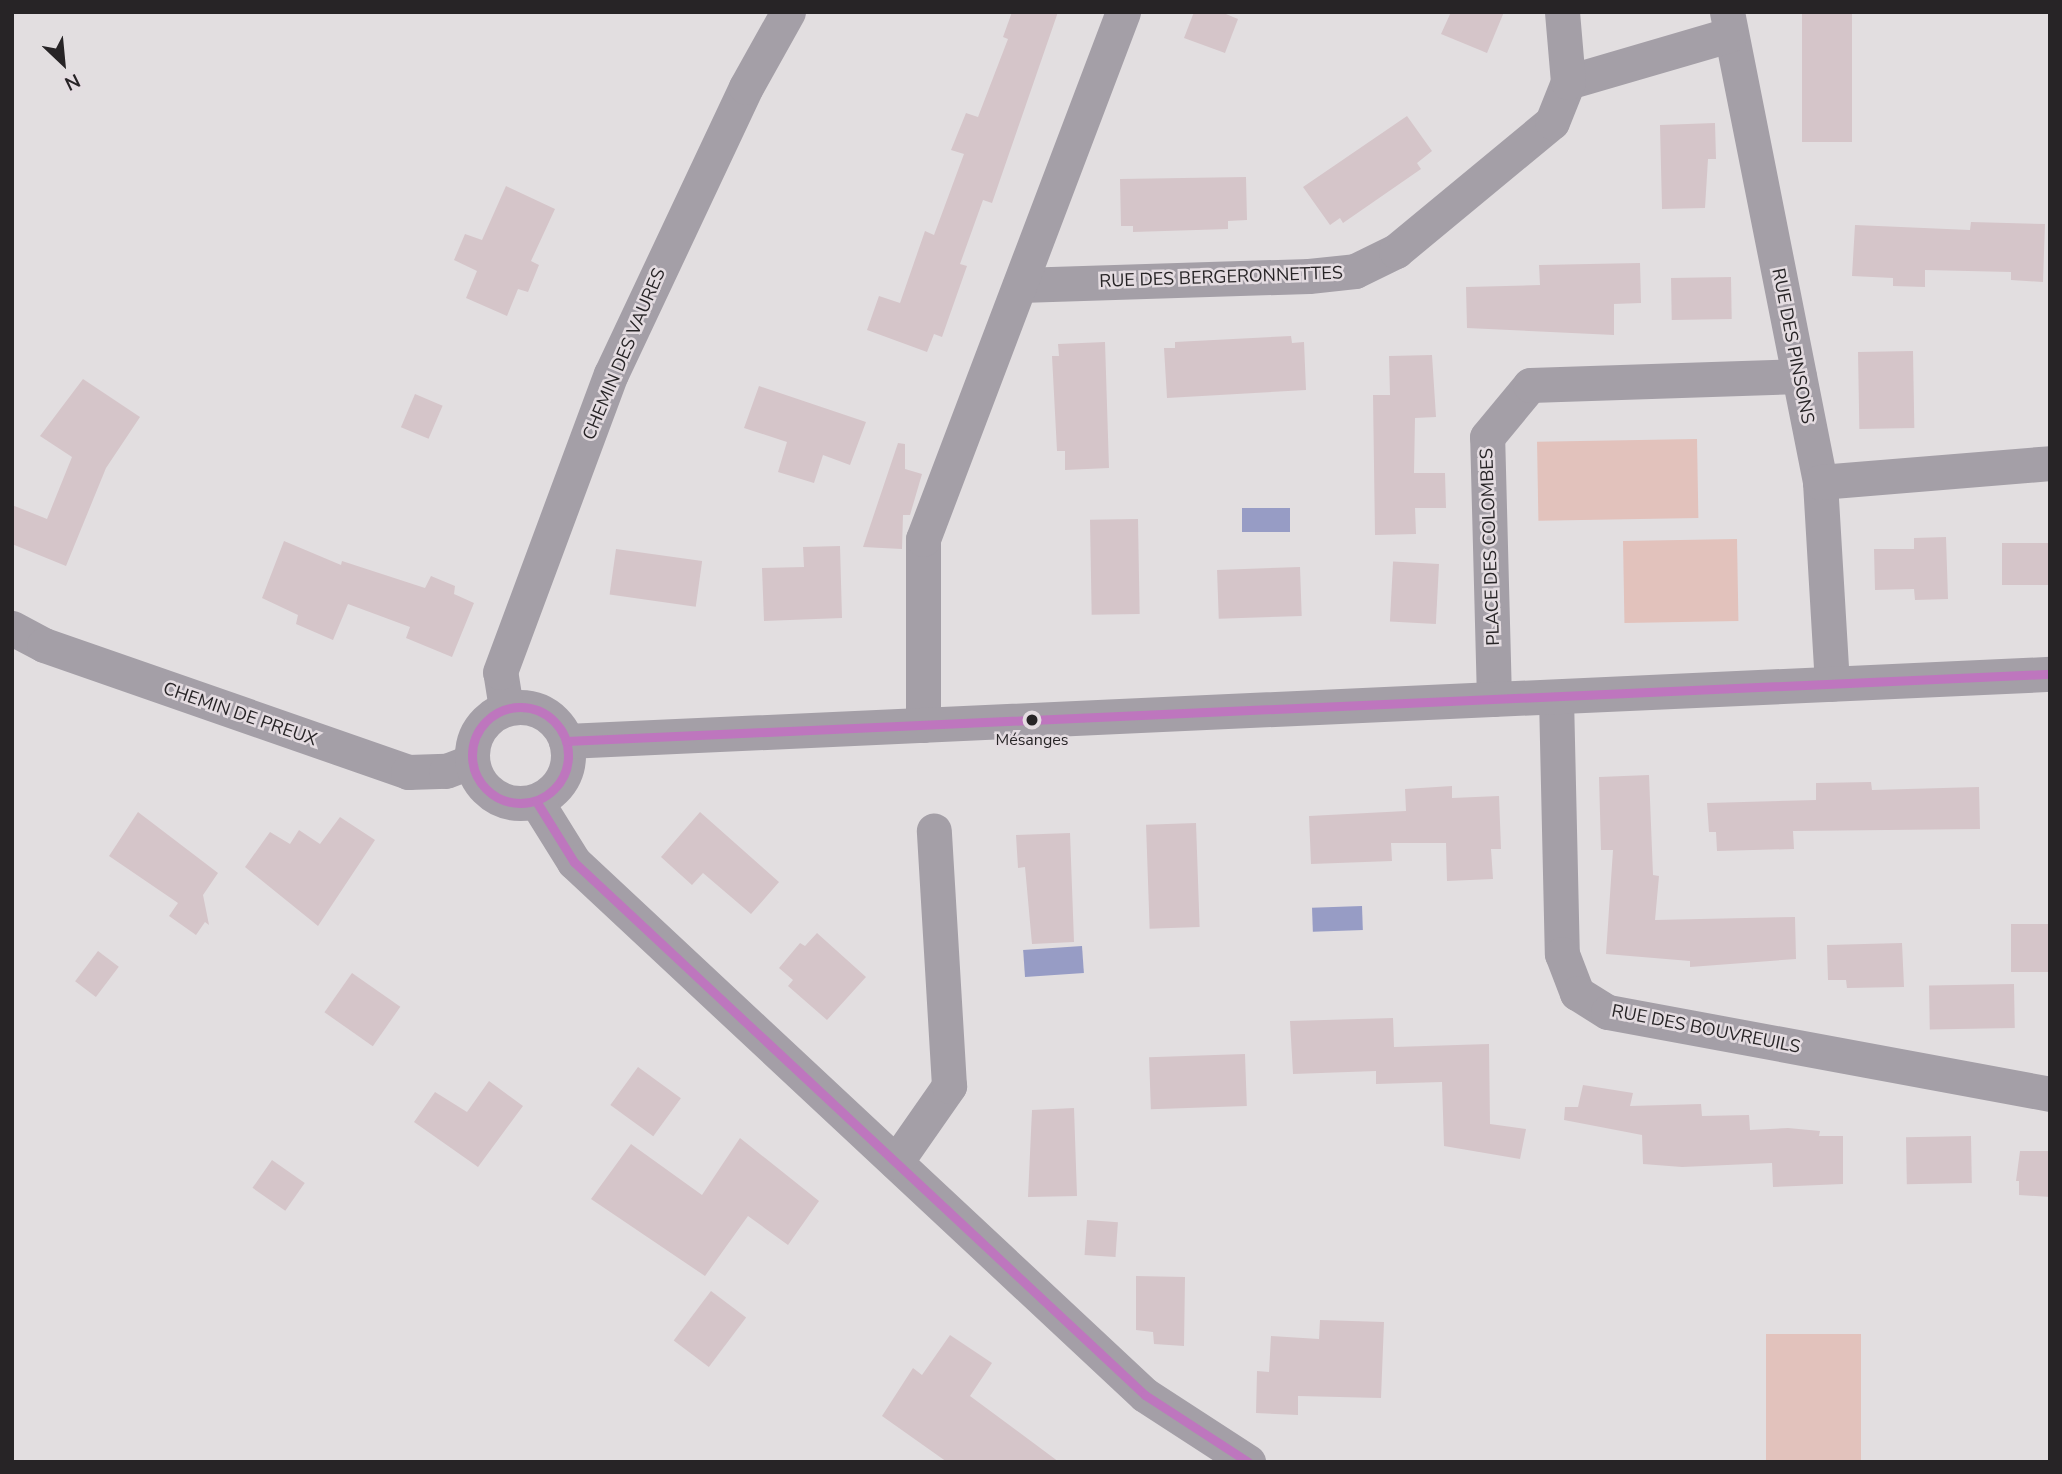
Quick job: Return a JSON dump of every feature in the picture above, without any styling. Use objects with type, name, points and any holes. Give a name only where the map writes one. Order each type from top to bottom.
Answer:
[{"type":"street","name":"CHEMIN DES VAURES","points":[[506,708],[500,671],[611,374],[746,87],[788,12]]},
{"type":"street","points":[[923,725],[923,539],[1124,12]]},
{"type":"street","name":"RUE DES BERGERONNETTES","points":[[1020,285],[1355,271],[1396,251],[1552,122],[1568,82],[1562,12]]},
{"type":"street","points":[[1568,82],[1728,24]]},
{"type":"street","name":"RUE DES PINSONS","points":[[1728,24],[1820,482],[1832,684]]},
{"type":"street","name":"PLACE DES COLOMBES","points":[[1494,699],[1487,437],[1530,385],[1800,376]]},
{"type":"street","points":[[1820,482],[2050,463]]},
{"type":"street","name":"CHEMIN DE PREUX","points":[[12,628],[44,645],[408,772],[446,771],[472,761]]},
{"type":"street","points":[[566,741],[2050,674]]},
{"type":"street","name":"RUE DES BOUVREUILS","points":[[1556,696],[1562,954],[1577,993],[1608,1012],[2050,1094]]},
{"type":"street","points":[[522,706],[550,716],[566,741],[566,770],[559,783],[536,801],[522,804],[494,796],[483,786],[472,761],[472,747],[483,722],[506,708],[522,706]]},
{"type":"street","points":[[536,801],[574,862],[1145,1395],[1248,1462]]},
{"type":"street","points":[[896,1161],[949,1086],[934,830]]},
{"type":"shaded area","points":[[1697,439],[1698,518],[1538,521],[1537,442]]},
{"type":"shaded area","points":[[1737,539],[1738,621],[1624,623],[1623,541]]},
{"type":"shaded area","points":[[1766,1334],[1861,1334],[1861,1462],[1766,1462]]},
{"type":"water","points":[[1242,508],[1290,508],[1290,532],[1242,532]]},
{"type":"water","points":[[1362,906],[1363,930],[1313,932],[1312,908]]},
{"type":"water","points":[[1082,946],[1084,973],[1025,977],[1023,950]]},
{"type":"building","points":[[1012,12],[1058,12],[992,203],[983,200],[960,264],[967,266],[942,337],[934,334],[927,352],[867,330],[879,296],[900,303],[925,231],[934,235],[964,154],[951,150],[966,113],[978,117],[1008,39],[1003,37]]},
{"type":"building","points":[[1194,12],[1221,12],[1238,19],[1225,53],[1184,38]]},
{"type":"building","points":[[1451,12],[1504,12],[1487,53],[1441,34]]},
{"type":"building","points":[[1802,12],[1852,12],[1852,142],[1802,142]]},
{"type":"building","points":[[1407,116],[1432,151],[1417,163],[1421,169],[1343,223],[1340,218],[1330,225],[1303,187]]},
{"type":"building","points":[[1715,123],[1716,159],[1708,159],[1705,208],[1662,209],[1660,125]]},
{"type":"building","points":[[1246,177],[1247,220],[1228,221],[1228,229],[1133,232],[1133,226],[1121,226],[1120,179]]},
{"type":"building","points":[[506,186],[555,209],[531,261],[539,265],[528,292],[518,289],[507,316],[466,298],[477,271],[454,260],[465,234],[482,240]]},
{"type":"building","points":[[1971,222],[2045,224],[2043,282],[2011,280],[2011,272],[1925,270],[1925,287],[1893,286],[1893,278],[1852,276],[1855,225],[1970,230]]},
{"type":"building","points":[[1640,263],[1641,303],[1614,304],[1614,335],[1467,328],[1466,287],[1540,285],[1539,265]]},
{"type":"building","points":[[1731,277],[1732,319],[1672,320],[1671,278]]},
{"type":"building","points":[[1291,336],[1292,343],[1304,342],[1306,390],[1167,398],[1164,348],[1175,348],[1175,342]]},
{"type":"building","points":[[1105,342],[1109,468],[1065,470],[1065,451],[1057,451],[1052,356],[1059,356],[1058,344]]},
{"type":"building","points":[[1913,351],[1914,428],[1859,429],[1858,352]]},
{"type":"building","points":[[1432,355],[1436,417],[1415,418],[1414,473],[1445,473],[1446,508],[1415,508],[1416,534],[1375,535],[1373,395],[1390,395],[1389,356]]},
{"type":"building","points":[[83,379],[140,417],[106,468],[66,566],[12,544],[12,505],[47,519],[72,457],[40,436]]},
{"type":"building","points":[[759,386],[866,422],[850,465],[823,455],[814,483],[778,472],[787,442],[744,428]]},
{"type":"building","points":[[415,394],[443,406],[429,439],[401,427]]},
{"type":"building","points":[[898,443],[905,444],[905,469],[922,474],[910,515],[903,515],[902,549],[863,547]]},
{"type":"building","points":[[1138,519],[1140,614],[1092,615],[1090,520]]},
{"type":"building","points":[[1946,537],[1948,599],[1915,600],[1914,589],[1875,590],[1874,549],[1914,549],[1914,538]]},
{"type":"building","points":[[284,541],[341,565],[342,561],[425,588],[431,576],[455,586],[454,594],[474,603],[452,657],[406,638],[410,627],[348,604],[333,640],[296,624],[298,615],[262,598]]},
{"type":"building","points":[[2002,543],[2050,543],[2050,585],[2002,585]]},
{"type":"building","points":[[840,546],[842,618],[764,621],[762,568],[804,567],[803,547]]},
{"type":"building","points":[[616,549],[702,561],[696,607],[610,595]]},
{"type":"building","points":[[1393,562],[1439,564],[1436,624],[1390,622]]},
{"type":"building","points":[[1300,567],[1302,616],[1219,619],[1217,570]]},
{"type":"building","points":[[1649,775],[1653,875],[1659,876],[1655,920],[1795,917],[1796,959],[1690,967],[1690,961],[1606,954],[1613,850],[1601,850],[1599,777]]},
{"type":"building","points":[[1871,782],[1872,790],[1979,787],[1980,829],[1793,831],[1794,849],[1717,851],[1716,832],[1709,832],[1707,803],[1816,800],[1816,783]]},
{"type":"building","points":[[1452,786],[1452,798],[1499,796],[1501,849],[1491,849],[1493,879],[1447,881],[1446,843],[1391,843],[1392,861],[1311,864],[1309,816],[1406,811],[1405,789]]},
{"type":"building","points":[[138,812],[218,873],[203,895],[209,925],[205,922],[196,935],[169,916],[178,903],[109,856]]},
{"type":"building","points":[[700,812],[779,882],[751,914],[703,873],[692,885],[661,857]]},
{"type":"building","points":[[340,817],[375,840],[318,926],[245,867],[270,832],[290,844],[299,830],[320,844]]},
{"type":"building","points":[[1196,823],[1200,927],[1150,929],[1146,825]]},
{"type":"building","points":[[1070,833],[1074,942],[1032,944],[1025,867],[1018,868],[1016,835]]},
{"type":"building","points":[[2011,924],[2050,924],[2050,972],[2011,972]]},
{"type":"building","points":[[817,933],[866,977],[827,1020],[788,986],[793,980],[779,968],[800,943],[805,946]]},
{"type":"building","points":[[1902,943],[1904,987],[1847,988],[1846,980],[1828,980],[1827,945]]},
{"type":"building","points":[[98,951],[119,967],[96,997],[75,981]]},
{"type":"building","points":[[352,973],[400,1007],[373,1046],[324,1012]]},
{"type":"building","points":[[2014,984],[2015,1028],[1930,1029],[1929,985]]},
{"type":"building","points":[[1393,1018],[1394,1047],[1489,1044],[1490,1124],[1526,1129],[1520,1159],[1444,1146],[1442,1082],[1376,1084],[1376,1071],[1293,1074],[1290,1021]]},
{"type":"building","points":[[1245,1054],[1247,1106],[1151,1109],[1149,1057]]},
{"type":"building","points":[[638,1067],[681,1098],[653,1136],[610,1105]]},
{"type":"building","points":[[489,1081],[523,1106],[478,1167],[414,1122],[435,1092],[467,1112]]},
{"type":"building","points":[[1583,1085],[1633,1093],[1630,1106],[1701,1104],[1702,1116],[1749,1115],[1750,1130],[1788,1128],[1820,1131],[1819,1136],[1843,1136],[1843,1184],[1773,1187],[1772,1163],[1682,1167],[1643,1164],[1642,1135],[1564,1120],[1565,1107],[1578,1107]]},
{"type":"building","points":[[1074,1108],[1077,1196],[1028,1197],[1032,1110]]},
{"type":"building","points":[[1971,1136],[1972,1183],[1907,1184],[1906,1137]]},
{"type":"building","points":[[740,1138],[819,1201],[788,1245],[748,1216],[705,1276],[591,1199],[631,1144],[702,1195]]},
{"type":"building","points":[[2020,1151],[2050,1151],[2050,1197],[2019,1195],[2019,1181],[2016,1181]]},
{"type":"building","points":[[272,1160],[305,1183],[285,1211],[252,1188]]},
{"type":"building","points":[[1087,1220],[1118,1222],[1115,1257],[1085,1255]]},
{"type":"building","points":[[1136,1276],[1185,1277],[1184,1346],[1154,1344],[1153,1332],[1136,1330]]},
{"type":"building","points":[[711,1291],[746,1317],[709,1367],[674,1341]]},
{"type":"building","points":[[1320,1320],[1384,1322],[1381,1398],[1298,1396],[1298,1415],[1256,1413],[1257,1371],[1269,1372],[1271,1336],[1319,1339]]},
{"type":"building","points":[[950,1335],[992,1363],[970,1396],[1059,1462],[947,1462],[882,1416],[913,1368],[922,1375]]},
{"type":"transit line","points":[[566,741],[2050,674]]},
{"type":"transit line","points":[[520,707],[538,710],[554,721],[565,737],[568,755],[565,773],[554,789],[538,800],[520,803],[502,800],[486,789],[475,773],[472,755],[475,737],[486,721],[502,710],[520,707]]},
{"type":"transit line","points":[[536,801],[574,862],[1145,1395],[1248,1462]]},
{"type":"place","name":"Mésanges","points":[[1032,720]]}]
